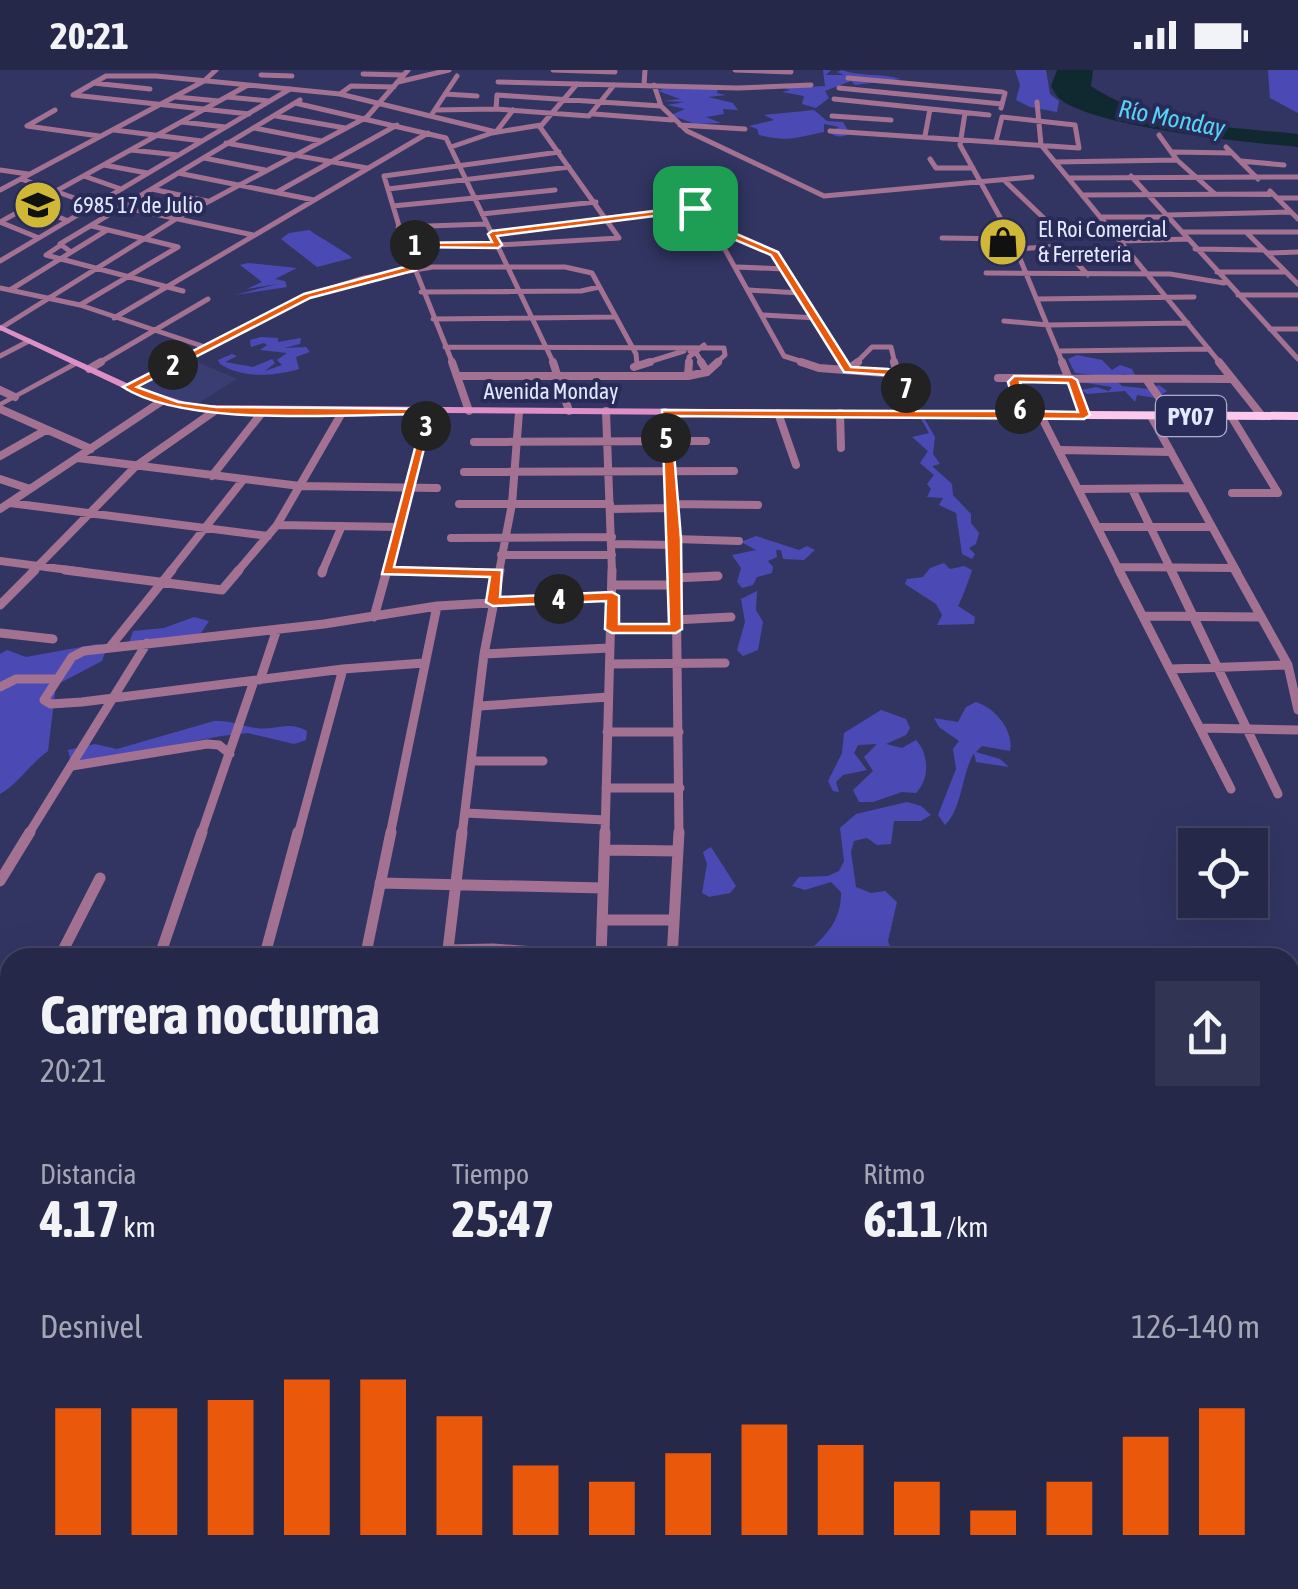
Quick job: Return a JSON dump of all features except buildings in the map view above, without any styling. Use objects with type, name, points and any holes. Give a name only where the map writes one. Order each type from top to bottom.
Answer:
[{"type":"highway","name":"Avenida Monday","points":[[1084,415],[1298,416]]},
{"type":"main road","name":"Avenida Monday","points":[[1,328],[162,401],[216,410],[1084,415]]},
{"type":"street","points":[[146,75],[152,70]]},
{"type":"street","points":[[0,190],[204,81],[216,70]]},
{"type":"street","points":[[224,82],[240,70]]},
{"type":"street","points":[[280,88],[298,70]]},
{"type":"street","points":[[340,94],[351,86],[396,84],[449,70]]},
{"type":"street","points":[[496,109],[498,82],[504,70]]},
{"type":"street","points":[[552,70],[615,72]]},
{"type":"street","points":[[644,85],[645,70]]},
{"type":"street","points":[[735,70],[790,71],[794,78],[790,84]]},
{"type":"street","points":[[742,88],[744,70]]},
{"type":"street","points":[[451,147],[494,132],[541,125],[587,71]]},
{"type":"street","points":[[766,72],[768,84]]},
{"type":"street","points":[[1,328],[176,219],[366,117],[383,103],[405,73]]},
{"type":"street","points":[[363,74],[405,73]]},
{"type":"street","points":[[249,114],[73,95],[108,76],[146,75],[383,103],[433,112],[494,132]]},
{"type":"street","points":[[261,76],[292,76]]},
{"type":"street","points":[[433,112],[457,76]]},
{"type":"street","points":[[126,101],[174,78]]},
{"type":"street","points":[[839,88],[1002,106],[1005,93],[848,78]]},
{"type":"street","points":[[498,82],[742,88],[811,85]]},
{"type":"street","points":[[93,83],[150,89]]},
{"type":"street","points":[[908,107],[919,84]]},
{"type":"street","points":[[0,222],[248,85]]},
{"type":"street","points":[[594,114],[614,85]]},
{"type":"street","points":[[654,85],[661,106],[679,125],[742,160],[824,196],[1032,178]]},
{"type":"street","points":[[0,261],[290,89]]},
{"type":"street","points":[[183,290],[46,255],[313,92],[383,103],[494,132]]},
{"type":"street","points":[[445,94],[476,96]]},
{"type":"street","points":[[497,95],[661,106]]},
{"type":"street","points":[[175,96],[220,101]]},
{"type":"street","points":[[227,97],[270,101]]},
{"type":"street","points":[[834,100],[930,110]]},
{"type":"street","points":[[1036,102],[1041,146],[1123,241],[1262,416]]},
{"type":"street","points":[[295,103],[446,138],[521,290],[559,375],[569,411]]},
{"type":"street","points":[[896,106],[989,115]]},
{"type":"street","points":[[891,134],[896,106]]},
{"type":"street","points":[[433,112],[496,109],[672,120]]},
{"type":"street","points":[[55,110],[27,126],[100,136]]},
{"type":"street","points":[[494,132],[513,110]]},
{"type":"street","points":[[924,136],[930,110]]},
{"type":"street","points":[[965,113],[960,138],[1012,239],[1084,415]]},
{"type":"street","points":[[830,130],[1080,148],[1075,125],[1067,113]]},
{"type":"street","points":[[274,116],[345,128]]},
{"type":"street","points":[[832,116],[891,120]]},
{"type":"street","points":[[996,142],[1002,118],[1075,125]]},
{"type":"street","points":[[182,122],[226,127]]},
{"type":"street","points":[[276,192],[397,125]]},
{"type":"street","points":[[406,244],[498,245],[619,238],[541,125]]},
{"type":"street","points":[[679,125],[745,129]]},
{"type":"street","points":[[253,128],[322,141]]},
{"type":"street","points":[[112,130],[228,143],[368,168]]},
{"type":"street","points":[[114,318],[428,133]]},
{"type":"street","points":[[1158,135],[1177,160],[1215,194]]},
{"type":"street","points":[[131,150],[179,155]]},
{"type":"street","points":[[1173,152],[1232,150],[1296,216]]},
{"type":"street","points":[[469,411],[459,376],[398,227],[386,174],[559,152]]},
{"type":"street","points":[[204,158],[266,170]]},
{"type":"street","points":[[930,159],[936,168],[973,168]]},
{"type":"street","points":[[1055,162],[1177,160]]},
{"type":"street","points":[[1240,161],[1284,165]]},
{"type":"street","points":[[104,165],[148,174]]},
{"type":"street","points":[[388,189],[569,166]]},
{"type":"street","points":[[0,170],[29,174]]},
{"type":"street","points":[[178,174],[315,200]]},
{"type":"street","points":[[84,176],[121,189]]},
{"type":"street","points":[[1130,176],[1297,356]]},
{"type":"street","points":[[1069,178],[1298,178]]},
{"type":"street","points":[[21,179],[94,205]]},
{"type":"street","points":[[1005,181],[1050,225],[1108,224]]},
{"type":"street","points":[[152,189],[208,202]]},
{"type":"street","points":[[393,206],[554,190]]},
{"type":"street","points":[[1084,194],[1298,198]]},
{"type":"street","points":[[482,214],[596,202]]},
{"type":"street","points":[[31,205],[68,221]]},
{"type":"street","points":[[122,207],[254,236]]},
{"type":"street","points":[[492,234],[695,208],[705,212],[715,228],[788,359],[813,367],[897,374]]},
{"type":"street","points":[[0,213],[8,218]]},
{"type":"street","points":[[1102,217],[1296,216]]},
{"type":"street","points":[[0,222],[39,238]]},
{"type":"street","points":[[398,227],[487,224]]},
{"type":"street","points":[[80,305],[178,247],[91,225]]},
{"type":"street","points":[[715,228],[770,250],[847,370]]},
{"type":"street","points":[[10,290],[108,229]]},
{"type":"street","points":[[1246,232],[1298,284]]},
{"type":"street","points":[[1123,241],[1298,232]]},
{"type":"street","points":[[942,238],[1012,239]]},
{"type":"street","points":[[61,246],[71,252]]},
{"type":"street","points":[[1016,248],[1061,246],[1088,276]]},
{"type":"street","points":[[1196,248],[1298,254]]},
{"type":"street","points":[[0,251],[10,255]]},
{"type":"street","points":[[737,267],[785,269]]},
{"type":"street","points":[[128,387],[307,296],[413,268],[578,268],[592,273],[637,364]]},
{"type":"street","points":[[1217,272],[1291,275]]},
{"type":"street","points":[[986,274],[1146,273],[1191,276],[1228,284]]},
{"type":"street","points":[[422,292],[581,291],[600,286]]},
{"type":"street","points":[[0,288],[80,305],[208,348]]},
{"type":"street","points":[[750,290],[800,293]]},
{"type":"street","points":[[1238,295],[1298,295]]},
{"type":"street","points":[[1037,299],[1194,297]]},
{"type":"street","points":[[89,370],[208,299]]},
{"type":"street","points":[[763,316],[817,318]]},
{"type":"street","points":[[433,319],[614,317]]},
{"type":"street","points":[[1004,321],[1048,325],[1188,323]]},
{"type":"street","points":[[1270,329],[1298,329]]},
{"type":"street","points":[[0,356],[30,341]]},
{"type":"street","points":[[446,347],[704,345],[724,348],[725,354],[707,372],[688,376],[459,376]]},
{"type":"street","points":[[688,376],[688,357],[704,345]]},
{"type":"street","points":[[630,347],[694,351]]},
{"type":"street","points":[[847,370],[870,353],[872,347],[892,347],[911,414]]},
{"type":"street","points":[[1060,351],[1208,349]]},
{"type":"street","points":[[620,376],[637,364],[684,351]]},
{"type":"street","points":[[694,351],[707,372]]},
{"type":"street","points":[[76,364],[0,407],[91,450]]},
{"type":"street","points":[[998,378],[1148,382],[1232,379]]},
{"type":"street","points":[[1017,378],[1014,382],[1022,414]]},
{"type":"street","points":[[1148,382],[1172,416]]},
{"type":"street","points":[[0,390],[14,397]]},
{"type":"street","points":[[0,510],[162,401]]},
{"type":"street","points":[[0,605],[136,466],[216,410]]},
{"type":"street","points":[[212,476],[264,410]]},
{"type":"street","points":[[0,561],[222,590],[277,525],[344,410]]},
{"type":"street","points":[[374,617],[430,411]]},
{"type":"street","points":[[601,948],[613,585],[606,411]]},
{"type":"street","points":[[449,948],[484,654],[512,504],[519,412]]},
{"type":"street","points":[[666,412],[675,542],[680,788],[678,892],[672,948]]},
{"type":"street","points":[[778,413],[796,465]]},
{"type":"street","points":[[840,413],[841,448]]},
{"type":"street","points":[[1040,414],[1230,788]]},
{"type":"street","points":[[1151,416],[1288,665],[1298,710]]},
{"type":"street","points":[[1231,416],[1278,493],[1232,493]]},
{"type":"street","points":[[0,456],[46,430]]},
{"type":"street","points":[[474,442],[706,441]]},
{"type":"street","points":[[1061,450],[1170,452]]},
{"type":"street","points":[[78,458],[300,486],[436,488]]},
{"type":"street","points":[[464,472],[734,471]]},
{"type":"street","points":[[0,480],[30,489]]},
{"type":"street","points":[[109,648],[243,480]]},
{"type":"street","points":[[1132,488],[1278,794]]},
{"type":"street","points":[[1080,489],[1190,488]]},
{"type":"street","points":[[10,503],[268,536]]},
{"type":"street","points":[[460,504],[758,504]]},
{"type":"street","points":[[277,525],[400,528]]},
{"type":"street","points":[[1100,527],[1212,527]]},
{"type":"street","points":[[322,573],[341,528]]},
{"type":"street","points":[[450,538],[612,545]]},
{"type":"street","points":[[501,555],[612,545],[739,541]]},
{"type":"street","points":[[1119,567],[1234,568]]},
{"type":"street","points":[[387,571],[497,573]]},
{"type":"street","points":[[613,585],[718,576]]},
{"type":"street","points":[[424,663],[46,703],[46,695],[77,653],[436,606],[612,596]]},
{"type":"street","points":[[366,948],[436,606]]},
{"type":"street","points":[[1144,616],[1261,617]]},
{"type":"street","points":[[612,629],[731,618]]},
{"type":"street","points":[[162,948],[277,629]]},
{"type":"street","points":[[0,633],[53,639]]},
{"type":"street","points":[[0,882],[146,643]]},
{"type":"street","points":[[484,654],[610,648]]},
{"type":"street","points":[[610,664],[725,663]]},
{"type":"street","points":[[1171,669],[1288,665]]},
{"type":"street","points":[[267,948],[343,669]]},
{"type":"street","points":[[0,687],[16,679],[57,679]]},
{"type":"street","points":[[480,706],[608,698]]},
{"type":"street","points":[[1202,728],[1298,730]]},
{"type":"street","points":[[607,732],[679,732]]},
{"type":"street","points":[[72,766],[207,744],[219,745],[230,754]]},
{"type":"street","points":[[472,760],[543,761]]},
{"type":"street","points":[[606,788],[680,788]]},
{"type":"street","points":[[466,813],[605,820]]},
{"type":"street","points":[[606,850],[678,852]]},
{"type":"street","points":[[64,948],[100,878]]},
{"type":"street","points":[[380,883],[603,888]]},
{"type":"street","points":[[602,920],[672,920]]},
{"type":"shaded area","points":[[823,70],[831,70],[826,75],[844,75],[837,72],[842,70],[901,79],[855,85],[851,81],[825,91],[829,98],[816,108],[802,104],[804,96],[782,92],[790,90],[784,88],[825,86]]},
{"type":"shaded area","points":[[1015,70],[1046,70],[1050,94],[1059,101],[1057,112],[1016,100],[1020,85]]},
{"type":"shaded area","points":[[1268,70],[1298,70],[1298,113],[1270,98]]},
{"type":"shaded area","points":[[718,89],[717,93],[726,95],[708,97],[733,103],[738,110],[723,109],[724,114],[706,117],[721,123],[695,124],[671,115],[685,109],[667,105],[685,102],[664,101],[680,99],[658,91]]},
{"type":"shaded area","points":[[814,110],[827,121],[843,122],[850,134],[834,135],[829,132],[839,127],[824,124],[824,132],[778,138],[759,135],[757,129],[749,126],[774,120],[764,115]]},
{"type":"shaded area","points":[[309,230],[352,258],[317,267],[281,239],[289,233]]},
{"type":"shaded area","points":[[240,265],[297,268],[275,279],[285,281],[287,287],[235,295],[277,284],[247,289],[262,282]]},
{"type":"shaded area","points":[[278,338],[278,342],[301,338],[300,344],[284,348],[306,347],[310,352],[296,357],[299,369],[278,374],[248,374],[220,364],[218,360],[232,354],[237,356],[225,362],[253,367],[272,359],[275,363],[265,371],[282,365],[277,360],[287,353],[260,350],[267,345],[264,343],[251,347],[250,340]]},
{"type":"shaded area","points":[[1077,355],[1102,360],[1112,370],[1120,365],[1132,369],[1136,377],[1122,374],[1118,382],[1122,386],[1150,389],[1159,385],[1167,391],[1156,398],[1137,395],[1135,402],[1125,391],[1087,394],[1082,390],[1096,387],[1109,391],[1112,387],[1080,382],[1101,376],[1075,373],[1068,359]]},
{"type":"shaded area","points":[[190,359],[237,379],[195,405],[179,404],[138,387]]},
{"type":"shaded area","points":[[920,417],[935,437],[933,454],[940,464],[932,466],[952,484],[953,495],[971,514],[971,523],[979,533],[976,544],[969,548],[975,554],[972,559],[962,554],[956,513],[939,505],[943,498],[927,497],[931,489],[927,484],[934,475],[920,463],[928,451],[912,437],[929,433]]},
{"type":"shaded area","points":[[756,536],[799,550],[807,546],[815,550],[804,560],[783,559],[781,550],[776,550],[777,557],[768,561],[772,573],[757,577],[753,585],[742,588],[737,582],[741,568],[732,555],[756,550],[741,542]]},
{"type":"shaded area","points":[[944,563],[950,569],[964,566],[972,570],[958,606],[975,617],[974,624],[937,625],[942,615],[936,604],[905,584],[907,579],[923,577],[930,568]]},
{"type":"shaded area","points":[[757,591],[756,610],[763,622],[758,650],[743,656],[737,650],[745,622],[741,599]]},
{"type":"shaded area","points":[[194,617],[209,621],[199,636],[129,643],[133,631],[164,628]]},
{"type":"shaded area","points":[[98,644],[107,647],[102,661],[56,685],[48,751],[0,794],[0,654],[7,650],[26,657]]},
{"type":"shaded area","points":[[976,702],[1002,721],[1009,735],[1010,751],[982,746],[976,752],[1000,759],[1009,767],[976,762],[974,753],[955,809],[945,825],[938,815],[956,769],[953,749],[959,741],[939,727],[934,718],[958,722],[966,707]]},
{"type":"shaded area","points":[[881,710],[906,719],[910,728],[906,735],[886,744],[902,748],[916,740],[923,752],[926,774],[916,793],[902,792],[873,802],[859,802],[853,790],[873,771],[864,757],[877,744],[858,745],[854,753],[867,770],[843,775],[836,782],[839,792],[833,791],[828,781],[842,753],[844,733]]},
{"type":"shaded area","points":[[214,721],[263,729],[293,726],[307,731],[306,740],[294,744],[248,733],[221,736],[87,762],[62,774],[70,759],[68,750],[95,744],[117,749]]},
{"type":"shaded area","points":[[907,802],[921,806],[931,815],[921,821],[894,821],[891,844],[877,845],[867,838],[854,841],[851,852],[856,887],[871,893],[885,891],[897,902],[888,941],[891,948],[811,948],[834,922],[841,892],[831,882],[805,890],[792,886],[799,877],[828,876],[839,871],[844,861],[840,828],[856,814]]},
{"type":"shaded area","points":[[711,847],[736,886],[730,893],[709,897],[702,893],[707,864],[703,852]]},
{"type":"water","name":"Río Monday","points":[[1057,70],[1093,70],[1091,86],[1138,109],[1191,122],[1298,134],[1298,147],[1174,132],[1104,118],[1059,98],[1051,86]]},
{"type":"place","name":"6985 17 de Julio","points":[[38,205]]},
{"type":"place","name":"El Roi Comercial & Ferreteria","points":[[1003,242]]},
{"type":"route","points":[[695,208],[492,234],[498,245],[406,244],[413,268],[307,296],[128,387],[176,405],[216,410],[430,411],[387,571],[497,573],[493,602],[612,596],[612,629],[676,629],[675,539],[666,412],[944,415],[1022,414],[1014,382],[1017,378],[1072,380],[1084,415],[944,415],[911,414],[903,378],[888,372],[847,370],[775,254],[715,228],[705,212],[695,208]]}]
